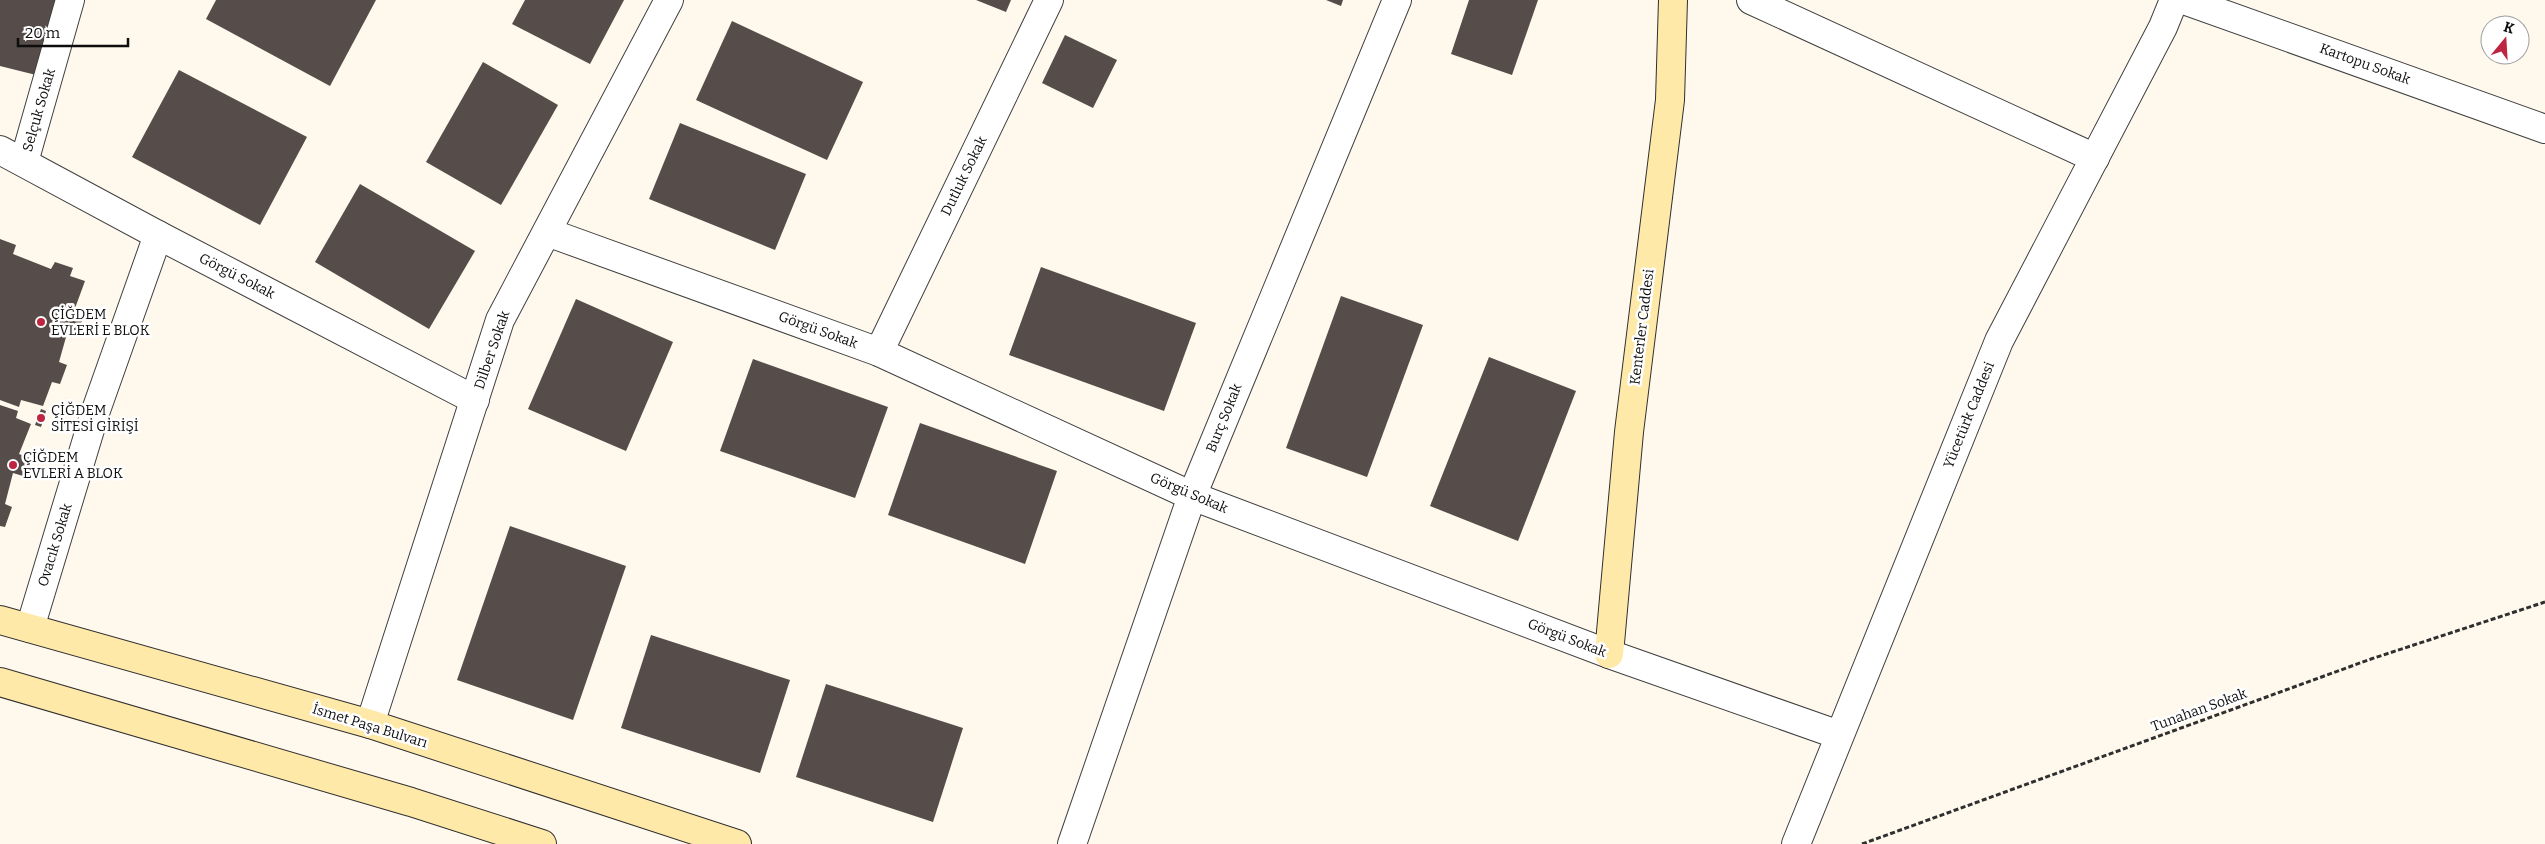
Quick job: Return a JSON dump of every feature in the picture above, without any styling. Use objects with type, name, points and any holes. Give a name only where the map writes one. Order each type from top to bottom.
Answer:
[{"type":"street","name":"Selçuk Sokak","points":[[24,162],[70,0]]},
{"type":"street","name":"Dilber Sokak","points":[[370,724],[500,320],[670,0]]},
{"type":"street","name":"Dutluk Sokak","points":[[879,352],[1049,0]]},
{"type":"street","name":"Burç Sokak","points":[[1072,844],[1192,496],[1397,0]]},
{"type":"street","name":"Kenterler Caddesi","points":[[1609,654],[1629,432],[1670,100],[1673,0]]},
{"type":"street","points":[[1751,0],[2095,158]]},
{"type":"street","name":"Yücetürk Caddesi","points":[[1796,844],[1999,341],[2163,28],[2174,0]]},
{"type":"street","name":"Kartopu Sokak","points":[[2184,0],[2545,129]]},
{"type":"street","name":"Görgü Sokak","points":[[0,150],[158,235],[475,400]]},
{"type":"street","name":"Görgü Sokak","points":[[547,232],[879,352],[1192,496],[1609,654],[1839,735]]},
{"type":"street","name":"Ovacık Sokak","points":[[30,628],[95,413],[158,235]]},
{"type":"street","name":"İsmet Paşa Bulvarı","points":[[0,620],[370,724],[737,844]]},
{"type":"street","points":[[0,682],[411,802],[542,844]]},
{"type":"path","name":"Tunahan Sokak","points":[[1862,844],[2371,659],[2545,602]]},
{"type":"building","points":[[0,0],[56,0],[36,75],[0,66]]},
{"type":"building","points":[[216,0],[376,0],[330,86],[206,19]]},
{"type":"building","points":[[525,0],[624,0],[590,64],[512,24]]},
{"type":"building","points":[[976,0],[1011,0],[1006,12]]},
{"type":"building","points":[[1326,0],[1343,0],[1341,6]]},
{"type":"building","points":[[1469,0],[1538,0],[1512,75],[1451,54]]},
{"type":"building","points":[[732,21],[863,82],[827,160],[696,100]]},
{"type":"building","points":[[1065,35],[1117,60],[1093,108],[1042,83]]},
{"type":"building","points":[[483,62],[558,105],[501,205],[426,162]]},
{"type":"building","points":[[179,70],[307,137],[260,225],[132,157]]},
{"type":"building","points":[[680,123],[806,174],[775,250],[649,199]]},
{"type":"building","points":[[360,184],[475,251],[429,329],[315,262]]},
{"type":"building","name":"ÇİĞDEM EVLERİ E BLOK","points":[[0,239],[16,245],[13,254],[51,269],[55,262],[73,268],[70,276],[85,281],[74,311],[84,314],[78,333],[68,330],[59,362],[67,365],[60,384],[52,382],[43,406],[21,400],[19,407],[0,400]]},
{"type":"building","points":[[1041,267],[1196,323],[1164,411],[1009,355]]},
{"type":"building","points":[[1341,296],[1423,325],[1367,477],[1286,448]]},
{"type":"building","points":[[576,299],[673,342],[626,451],[528,409]]},
{"type":"building","points":[[1489,357],[1576,391],[1518,541],[1430,506]]},
{"type":"building","points":[[753,359],[888,407],[855,498],[720,451]]},
{"type":"building","name":"ÇİĞDEM EVLERİ A BLOK","points":[[0,405],[18,411],[16,418],[31,424],[19,454],[30,458],[23,476],[13,473],[5,504],[12,507],[5,527],[0,526]]},
{"type":"building","name":"ÇİĞDEM SİTESİ GİRİŞİ","points":[[41,409],[46,411],[41,427],[35,425]]},
{"type":"building","points":[[920,423],[1057,471],[1025,564],[888,515]]},
{"type":"building","points":[[510,526],[626,566],[573,720],[457,680]]},
{"type":"building","points":[[651,635],[790,680],[760,773],[621,728]]},
{"type":"building","points":[[826,684],[963,728],[933,822],[796,777]]},
{"type":"place","name":"ÇİĞDEM EVLERİ E BLOK","points":[[41,322]]},
{"type":"place","name":"ÇİĞDEM SİTESİ GİRİŞİ","points":[[41,418]]},
{"type":"place","name":"ÇİĞDEM EVLERİ A BLOK","points":[[13,465]]}]
